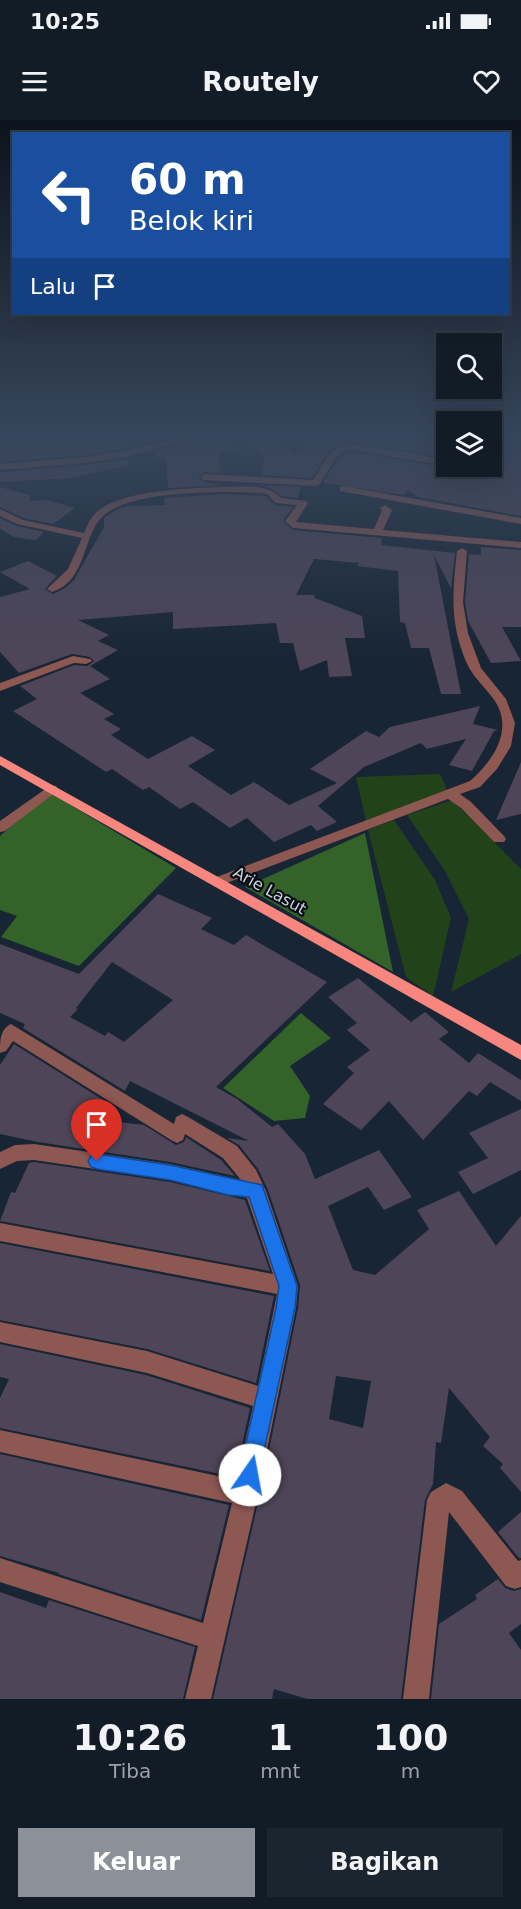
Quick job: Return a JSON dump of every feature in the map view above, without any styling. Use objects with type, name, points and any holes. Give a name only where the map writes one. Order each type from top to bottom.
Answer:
[{"type":"main road","name":"Arie Lasut","points":[[0,760],[219,881],[521,1053]]},
{"type":"street","points":[[52,589],[69,577],[98,516],[108,510]]},
{"type":"street","points":[[298,510],[290,521],[293,525],[521,545]]},
{"type":"street","points":[[377,533],[387,510]]},
{"type":"street","points":[[458,510],[521,521]]},
{"type":"street","points":[[0,512],[20,522],[87,537]]},
{"type":"street","points":[[219,881],[475,784],[494,768],[507,745],[510,729],[509,716],[505,706],[481,678],[461,632],[456,603],[462,551]]},
{"type":"street","points":[[0,687],[73,658],[86,661]]},
{"type":"street","points":[[0,828],[51,789]]},
{"type":"street","points":[[450,794],[466,805],[499,839]]},
{"type":"street","points":[[0,1046],[11,1031],[179,1128],[231,1152],[249,1176],[256,1191],[288,1286],[286,1308],[246,1494],[198,1699]]},
{"type":"street","points":[[0,1161],[15,1153],[34,1152],[170,1172],[228,1187],[256,1191]]},
{"type":"street","points":[[0,1232],[288,1286]]},
{"type":"street","points":[[0,1332],[147,1362],[266,1400]]},
{"type":"street","points":[[0,1441],[246,1494]]},
{"type":"street","points":[[416,1699],[439,1500],[446,1495],[454,1499],[515,1577],[521,1572]]},
{"type":"street","points":[[0,1570],[212,1638]]},
{"type":"green space","points":[[440,774],[447,790],[366,821],[356,777]]},
{"type":"green space","points":[[50,793],[176,868],[79,966],[1,937],[17,916],[0,910],[0,836]]},
{"type":"green space","points":[[452,800],[521,869],[521,954],[451,992],[469,919],[445,871],[407,815]]},
{"type":"green space","points":[[394,820],[435,880],[451,918],[433,996],[406,977],[368,830]]},
{"type":"green space","points":[[365,833],[393,972],[245,887]]},
{"type":"green space","points":[[301,1013],[331,1038],[290,1066],[310,1096],[305,1118],[274,1121],[223,1088]]},
{"type":"building","points":[[6,510],[73,510],[53,524],[24,518]]},
{"type":"building","points":[[116,510],[291,510],[283,521],[293,530],[382,538],[381,545],[455,553],[451,588],[434,555],[461,694],[441,694],[429,648],[411,648],[405,623],[400,622],[398,571],[357,566],[359,563],[314,559],[296,595],[314,595],[315,598],[362,616],[365,638],[345,638],[352,676],[329,677],[327,660],[300,671],[293,643],[280,643],[276,623],[173,629],[173,612],[78,620],[109,635],[98,641],[118,650],[90,666],[110,679],[80,693],[114,714],[104,719],[121,729],[111,735],[148,759],[192,736],[215,750],[188,766],[231,795],[254,782],[289,805],[337,783],[310,769],[366,731],[379,737],[390,727],[480,706],[473,724],[498,730],[494,731],[472,771],[449,765],[466,739],[427,749],[421,743],[364,767],[318,806],[337,822],[317,831],[311,825],[274,842],[247,818],[230,828],[193,802],[180,809],[149,787],[143,790],[112,769],[106,772],[13,711],[37,699],[20,686],[74,665],[87,666],[94,661],[90,657],[72,654],[19,673],[0,652],[0,597],[30,589],[0,572],[28,561],[57,576],[45,589],[53,594],[65,588],[74,580],[104,527],[104,518]]},
{"type":"building","points":[[487,510],[521,510],[521,516]]},
{"type":"building","points":[[0,518],[17,526],[44,532],[36,540],[14,537],[0,529]]},
{"type":"building","points":[[481,547],[521,550],[521,627],[502,627],[521,661],[491,663],[468,621],[465,602],[469,554],[481,555]]},
{"type":"building","points":[[521,762],[521,814],[496,820]]},
{"type":"building","points":[[158,894],[212,918],[201,929],[234,945],[246,935],[327,982],[216,1087],[237,1099],[272,1127],[278,1124],[305,1154],[315,1179],[379,1150],[412,1197],[384,1210],[368,1187],[328,1206],[353,1270],[375,1275],[429,1229],[417,1210],[459,1191],[496,1246],[521,1216],[521,1492],[500,1468],[503,1464],[483,1446],[490,1437],[449,1388],[441,1443],[436,1442],[433,1484],[425,1500],[401,1699],[307,1699],[274,1689],[272,1699],[213,1699],[260,1494],[298,1308],[300,1285],[268,1190],[258,1169],[239,1145],[227,1138],[249,1141],[130,1081],[125,1091],[23,1028],[25,1024],[0,1013],[0,944],[79,974]],"holes":[[[112,962],[173,1000],[124,1042],[108,1032],[105,1036],[70,1017]],[[336,1376],[371,1381],[363,1428],[329,1419]]]},
{"type":"building","points":[[358,978],[411,1022],[425,1012],[449,1032],[439,1039],[469,1063],[478,1053],[521,1080],[521,1101],[490,1082],[477,1096],[469,1091],[423,1140],[389,1101],[361,1130],[323,1104],[354,1073],[347,1067],[370,1050],[347,1030],[357,1023],[328,997]]},
{"type":"building","points":[[14,1044],[116,1108],[110,1121],[144,1125],[176,1145],[184,1142],[186,1137],[221,1160],[235,1176],[170,1162],[0,1134],[0,1065]]},
{"type":"building","points":[[521,1109],[521,1170],[473,1194],[458,1172],[488,1158],[469,1133]]},
{"type":"building","points":[[29,1163],[170,1182],[245,1200],[270,1271],[0,1221],[11,1192],[15,1193]]},
{"type":"building","points":[[0,1243],[274,1296],[256,1383],[147,1349],[0,1320]]},
{"type":"building","points":[[0,1344],[146,1375],[250,1408],[235,1477],[0,1428],[0,1398],[9,1379],[0,1377]]},
{"type":"building","points":[[0,1454],[229,1505],[201,1620],[0,1556]]},
{"type":"building","points":[[521,1512],[521,1558],[519,1558],[498,1532]]},
{"type":"building","points":[[498,1579],[505,1588],[514,1591],[521,1589],[521,1624],[509,1633],[521,1650],[521,1699],[431,1699],[439,1624],[477,1599],[475,1595]]},
{"type":"building","points":[[0,1592],[46,1608],[49,1600],[195,1647],[183,1699],[0,1699]]},
{"type":"route","points":[[97,1161],[170,1172],[228,1187],[256,1191],[288,1286],[286,1308],[250,1475]]}]
